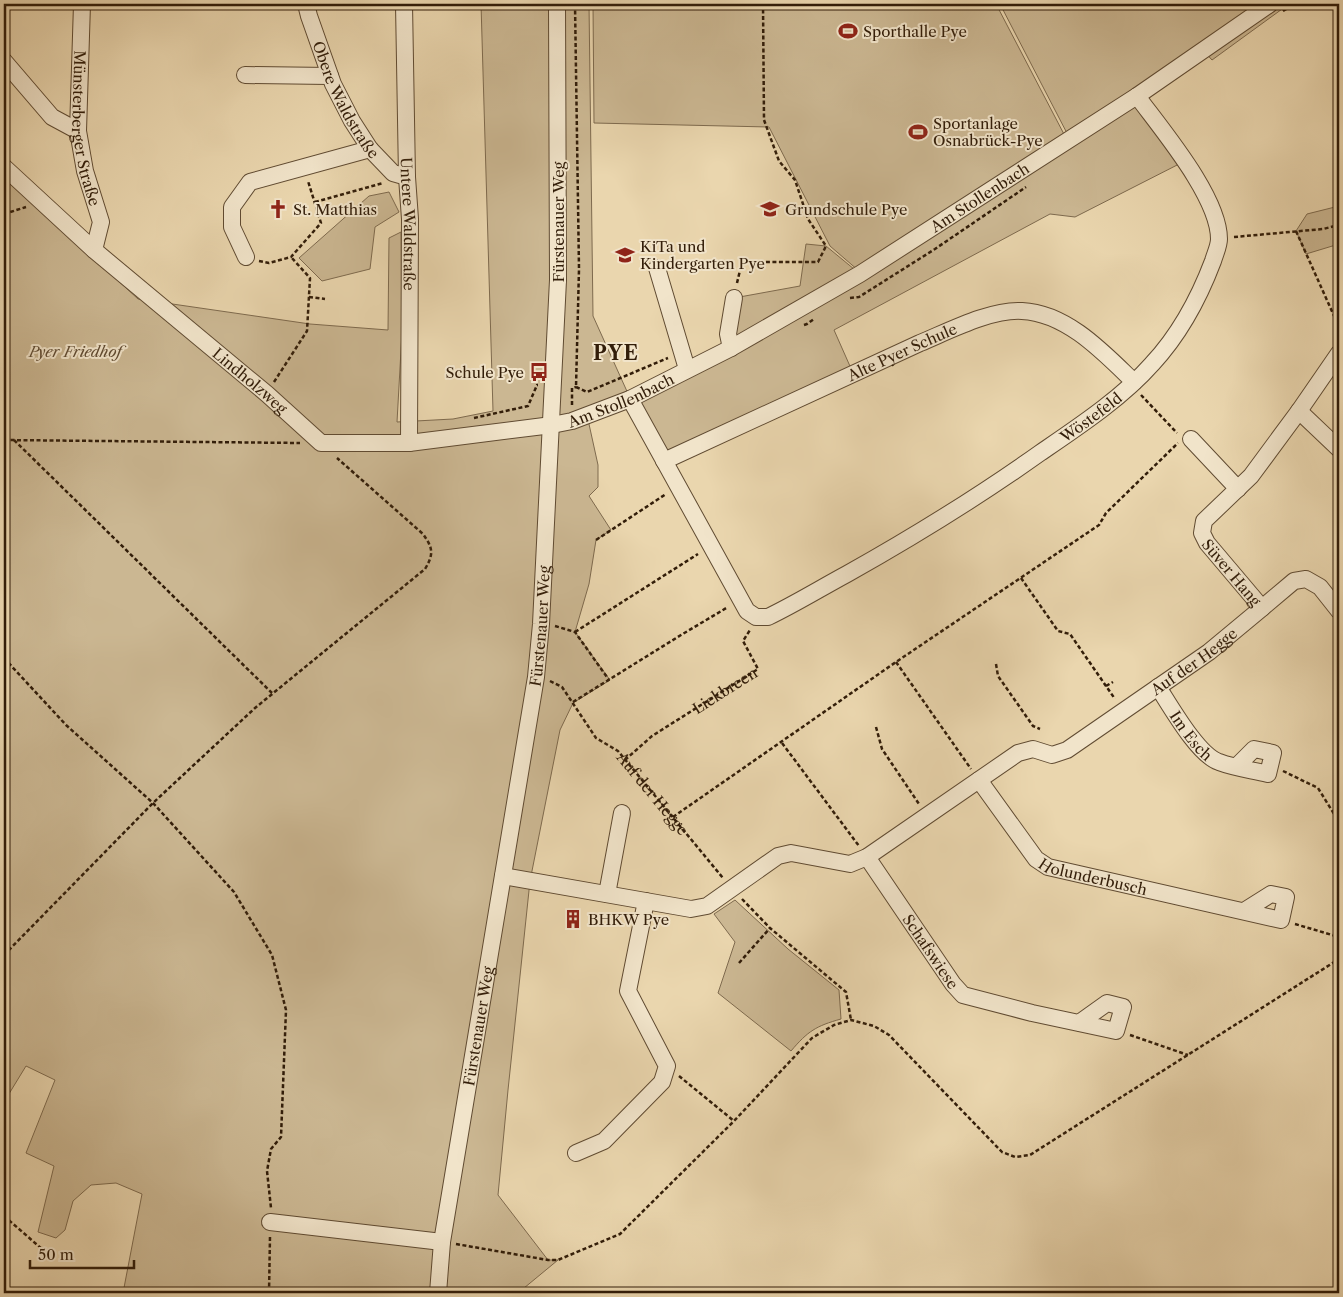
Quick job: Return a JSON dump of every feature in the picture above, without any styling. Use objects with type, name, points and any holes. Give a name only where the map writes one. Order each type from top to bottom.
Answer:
[{"type":"street","name":"Münsterberger Straße","points":[[82,4],[78,131],[85,171],[101,222],[94,250]]},
{"type":"street","name":"Obere Waldstraße","points":[[306,4],[330,76],[352,121],[370,149],[400,175]]},
{"type":"street","name":"Untere Waldstraße","points":[[404,4],[400,175],[410,220],[409,443]]},
{"type":"street","name":"Fürstenauer Weg","points":[[438,1293],[442,1242],[536,677],[541,624],[558,280],[558,4]]},
{"type":"street","name":"Am Stollenbach","points":[[552,425],[572,421],[630,399],[731,348],[860,274],[1137,96],[1270,4]]},
{"type":"street","points":[[4,61],[52,117],[78,131]]},
{"type":"street","points":[[245,75],[330,76]]},
{"type":"street","name":"Wöstefeld","points":[[756,617],[768,617],[778,612],[873,559],[986,491],[1082,424],[1153,364],[1181,325],[1204,284],[1219,238],[1212,209],[1200,185],[1185,161],[1137,96]]},
{"type":"street","points":[[246,257],[232,227],[232,207],[250,182],[370,149]]},
{"type":"street","name":"Lindholzweg","points":[[4,167],[94,250],[267,394],[321,443]]},
{"type":"street","name":"Am Stollenbach","points":[[657,268],[688,369]]},
{"type":"street","points":[[731,348],[728,334],[734,298]]},
{"type":"street","name":"Alte Pyer Schule","points":[[664,462],[920,343],[957,327],[992,315],[1022,311],[1047,316],[1079,333],[1134,382]]},
{"type":"street","name":"Süver Hang","points":[[1339,353],[1299,412],[1251,476],[1204,521],[1202,533],[1207,543],[1262,608],[1294,581],[1306,579],[1320,588],[1339,611]]},
{"type":"street","points":[[630,399],[740,600],[747,611],[756,617]]},
{"type":"street","points":[[1299,412],[1339,449]]},
{"type":"street","points":[[321,443],[409,443],[552,425]]},
{"type":"street","points":[[1187,439],[1238,489]]},
{"type":"street","name":"Auf der Hegge","points":[[503,876],[691,909],[707,906],[778,856],[791,853],[850,864],[867,858],[1018,753],[1033,749],[1052,755],[1067,750],[1209,652],[1262,608]]},
{"type":"street","name":"Im Esch","points":[[1158,687],[1198,746],[1208,756],[1218,762],[1268,774],[1270,767]]},
{"type":"street","name":"Holunderbusch","points":[[979,780],[1036,859],[1048,866],[1281,920]]},
{"type":"street","points":[[607,894],[622,813]]},
{"type":"street","name":"Schafswiese","points":[[867,858],[952,984],[963,995],[1032,1013],[1116,1031]]},
{"type":"street","points":[[1244,911],[1271,894],[1286,897],[1281,920]]},
{"type":"street","points":[[576,1153],[604,1141],[662,1082],[667,1066],[628,991],[646,901]]},
{"type":"street","points":[[1079,1023],[1107,1003],[1123,1008],[1116,1031]]},
{"type":"street","points":[[270,1222],[442,1242]]},
{"type":"path","name":"Fürstenauer Weg","points":[[574,387],[579,269],[575,4]]},
{"type":"path","points":[[734,298],[742,262],[818,262],[826,246],[808,219],[795,180],[779,161],[764,120],[763,4]]},
{"type":"path","points":[[246,257],[269,263],[291,258],[321,223],[304,167]]},
{"type":"path","points":[[315,202],[385,182],[400,175]]},
{"type":"path","points":[[4,214],[42,202]]},
{"type":"path","points":[[1219,238],[1323,229],[1339,225]]},
{"type":"path","points":[[1296,231],[1339,327]]},
{"type":"path","points":[[267,394],[307,331],[310,278],[291,258]]},
{"type":"path","points":[[309,297],[326,299]]},
{"type":"path","points":[[473,419],[528,406],[537,385],[574,387],[587,392],[682,352]]},
{"type":"path","points":[[673,817],[1008,585],[1099,525],[1106,513],[1187,439],[1139,393],[1134,382]]},
{"type":"path","points":[[13,439],[272,693]]},
{"type":"path","points":[[4,440],[321,443],[423,534],[431,545],[431,559],[425,569],[272,693],[153,803],[4,955]]},
{"type":"path","points":[[596,540],[678,486]]},
{"type":"path","points":[[575,632],[710,546]]},
{"type":"path","points":[[1021,578],[1058,631],[1070,634],[1124,712]]},
{"type":"path","points":[[572,703],[740,600]]},
{"type":"path","name":"Liekbreen","points":[[626,760],[652,736],[758,669],[743,640],[756,617]]},
{"type":"path","points":[[541,624],[575,632],[610,680]]},
{"type":"path","points":[[4,658],[66,725],[153,803],[234,892],[272,955],[286,1010],[281,1137],[271,1149],[267,1171],[271,1203],[269,1293]]},
{"type":"path","points":[[896,662],[979,780]]},
{"type":"path","points":[[996,664],[998,676],[1033,726],[1040,729]]},
{"type":"path","name":"Auf der Hegge","points":[[536,677],[562,687],[596,738],[618,751],[732,889],[770,928],[846,992],[851,1020]]},
{"type":"path","points":[[1106,686],[1112,682]]},
{"type":"path","points":[[876,727],[882,749],[927,816]]},
{"type":"path","points":[[782,743],[867,858]]},
{"type":"path","points":[[1270,767],[1278,768],[1318,788],[1339,822]]},
{"type":"path","points":[[1281,920],[1339,937]]},
{"type":"path","points":[[739,962],[770,928]]},
{"type":"path","points":[[442,1242],[548,1260],[558,1260],[620,1234],[734,1121],[812,1038],[834,1025],[851,1020],[874,1026],[889,1035],[1002,1152],[1015,1157],[1030,1155],[1339,959]]},
{"type":"path","points":[[1116,1031],[1188,1055]]},
{"type":"path","points":[[667,1066],[734,1121]]},
{"type":"path","points":[[4,1216],[42,1249]]},
{"type":"green space","name":"Pyer Friedhof","points":[[481,4],[589,4],[593,316],[630,398],[731,348],[734,298],[800,286],[806,244],[826,246],[860,274],[1070,139],[1000,4],[1289,4],[1212,60],[1203,50],[1137,96],[1185,161],[1075,217],[1050,214],[834,330],[853,373],[664,461],[630,399],[587,415],[598,465],[598,487],[589,496],[611,530],[596,540],[589,584],[575,632],[610,680],[573,703],[560,730],[530,881],[498,1195],[548,1260],[558,1260],[518,1293],[123,1293],[142,1194],[116,1183],[91,1185],[73,1201],[65,1230],[56,1238],[38,1232],[54,1166],[26,1153],[55,1080],[26,1066],[4,1102],[4,175],[138,299],[310,324],[388,330],[389,238],[401,232],[402,332],[397,422],[453,419],[493,411]]},
{"type":"green space","name":"Sportanlage Osnabrück-Pye","points":[[593,4],[996,4],[1066,138],[859,271],[830,246],[769,127],[594,123]]},
{"type":"green space","points":[[389,192],[399,212],[375,227],[370,269],[322,281],[299,258],[369,196]]},
{"type":"green space","points":[[1339,206],[1339,244],[1306,254],[1296,231],[1307,214]]},
{"type":"green space","points":[[735,900],[788,949],[839,990],[841,1019],[813,1030],[791,1051],[718,993],[735,942],[714,914]]},
{"type":"place","name":"Sporthalle Pye","points":[[848,31]]},
{"type":"place","name":"Sportanlage Osnabrück-Pye","points":[[918,132]]},
{"type":"place","name":"St. Matthias","points":[[278,209]]},
{"type":"place","name":"Grundschule Pye","points":[[770,209]]},
{"type":"place","name":"KiTa und Kindergarten Pye","points":[[625,255]]},
{"type":"place","name":"Schule Pye","points":[[539,372]]},
{"type":"place","name":"BHKW Pye","points":[[573,919]]},
{"type":"district","name":"PYE","points":[[616,353]]}]
